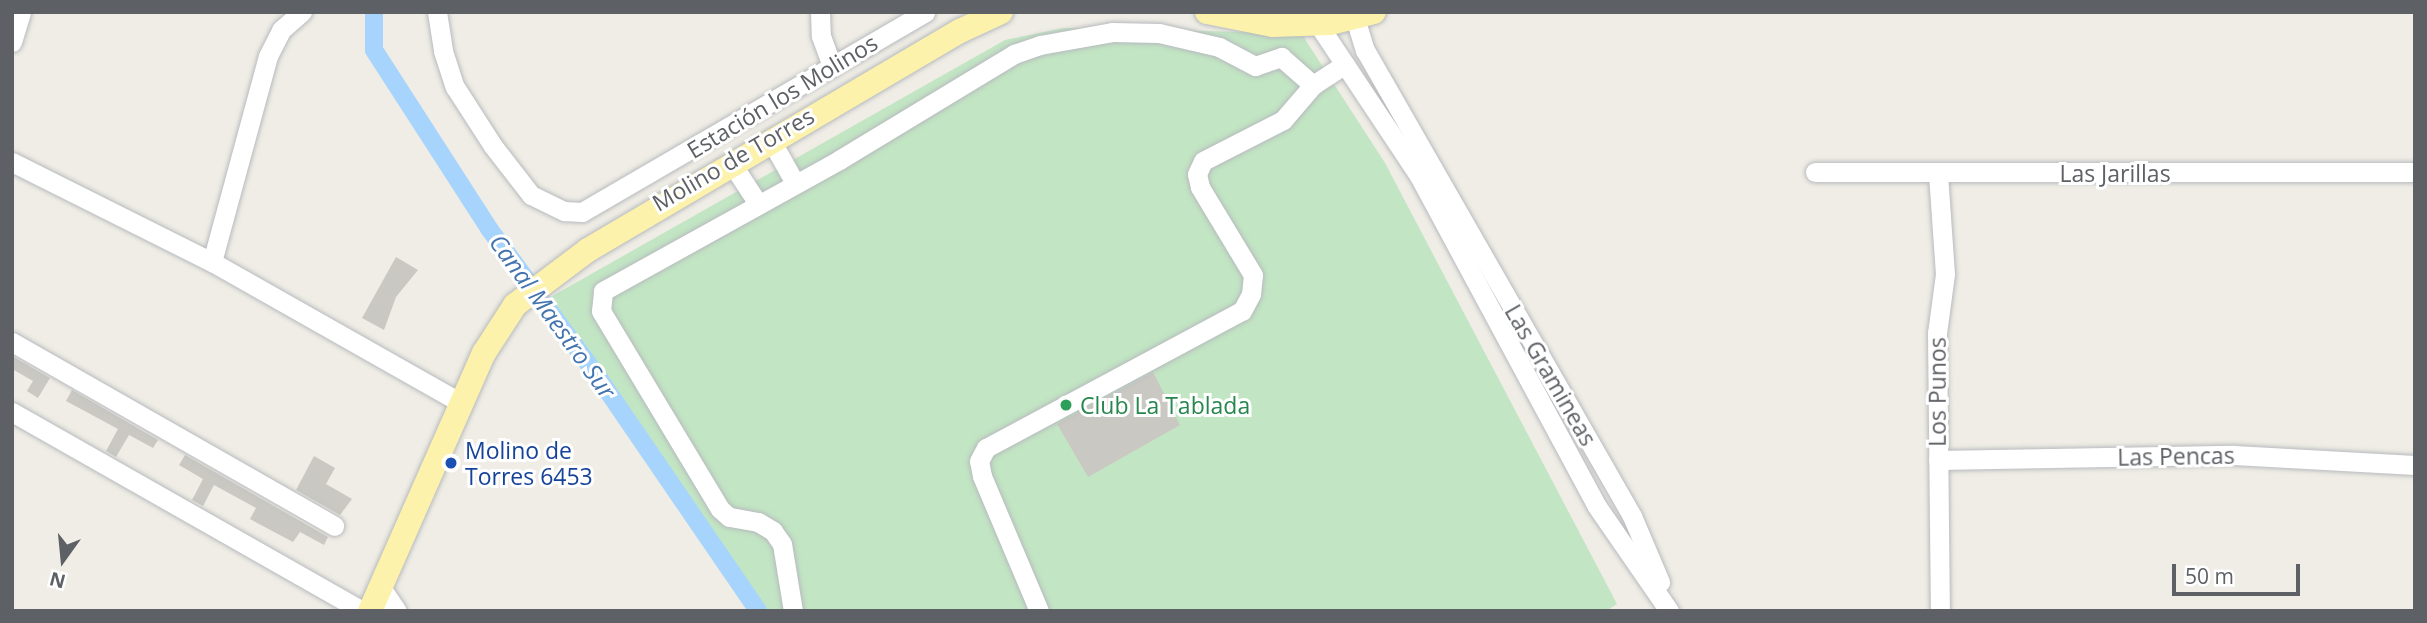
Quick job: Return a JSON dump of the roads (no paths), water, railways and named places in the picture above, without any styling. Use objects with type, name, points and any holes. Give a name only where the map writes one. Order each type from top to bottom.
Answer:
[{"type":"main road","name":"Molino de Torres","points":[[370,611],[461,403],[499,325],[526,296],[552,274],[662,200],[1001,12]]},
{"type":"main road","points":[[1207,12],[1318,24],[1362,14]]},
{"type":"main road","name":"Molino de Torres","points":[[615,233],[734,167],[856,92]]},
{"type":"street","points":[[12,42],[21,12]]},
{"type":"street","points":[[212,262],[268,57],[281,30],[302,12]]},
{"type":"street","name":"Estación los Molinos","points":[[437,12],[448,69],[465,104],[531,195],[564,211],[596,208],[925,12]]},
{"type":"street","points":[[820,12],[821,36],[832,67]]},
{"type":"street","points":[[1362,14],[1364,50],[1394,120]]},
{"type":"street","points":[[1318,24],[1345,64],[1394,120]]},
{"type":"street","points":[[793,611],[782,544],[773,531],[758,522],[729,517],[720,509],[601,311],[599,301],[603,291],[795,183],[1014,54],[1076,37],[1112,32],[1158,33],[1219,47],[1255,66],[1281,57],[1313,85]]},
{"type":"street","points":[[1039,611],[982,476],[982,454],[986,448],[1089,391],[1242,311],[1251,294],[1253,275],[1200,187],[1197,174],[1203,160],[1283,120],[1313,85],[1345,64]]},
{"type":"street","name":"Las Gramineas","points":[[1394,120],[1412,149],[1596,505],[1671,611]]},
{"type":"street","points":[[773,144],[795,183]]},
{"type":"street","points":[[12,162],[212,262],[461,403]]},
{"type":"street","points":[[734,167],[757,202]]},
{"type":"street","name":"Las Jarillas","points":[[1815,172],[2415,172]]},
{"type":"street","name":"Los Punos","points":[[1938,174],[1945,274],[1937,333],[1940,611]]},
{"type":"street","points":[[12,342],[334,526]]},
{"type":"street","points":[[12,412],[363,611]]},
{"type":"street","name":"Las Pencas","points":[[1938,460],[2234,455],[2415,465]]},
{"type":"street","points":[[380,586],[397,611]]},
{"type":"waterway","name":"Canal Maestro Sur","points":[[374,12],[374,50],[490,230],[600,380],[758,611]]},
{"type":"place","name":"Club La Tablada","points":[[1066,405]]},
{"type":"place","name":"Molino de Torres 6453","points":[[451,463]]}]
